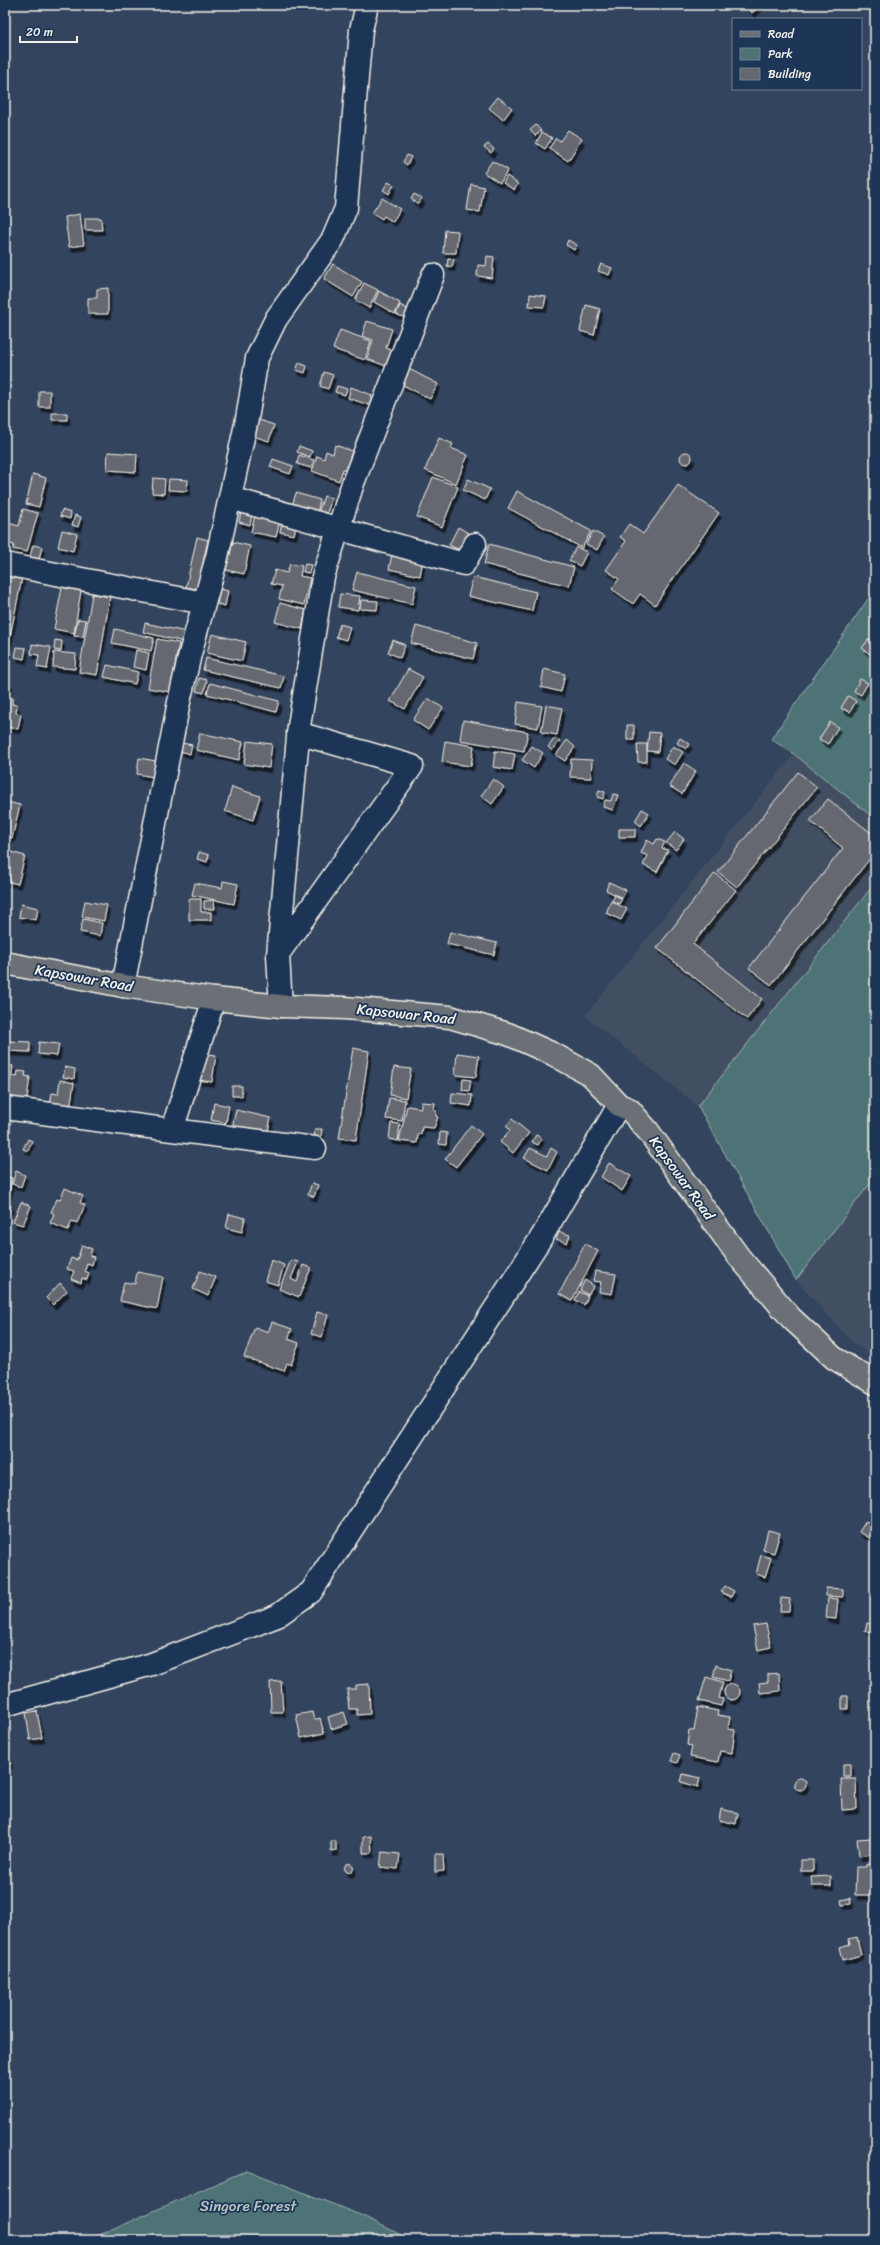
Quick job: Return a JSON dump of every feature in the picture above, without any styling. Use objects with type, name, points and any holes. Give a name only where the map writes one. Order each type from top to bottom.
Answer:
[{"type":"main road","name":"Kapsowar Road","points":[[5,963],[123,986],[214,999],[281,1006],[345,1008],[450,1017],[508,1034],[553,1054],[591,1075],[619,1105],[629,1109],[648,1132],[739,1257],[791,1318],[834,1358],[875,1383]]},
{"type":"street","points":[[123,986],[179,702],[230,498],[247,419],[257,358],[276,319],[333,239],[346,208],[361,30],[367,5]]},
{"type":"street","points":[[281,1006],[278,955],[298,733],[323,577],[353,483],[433,275]]},
{"type":"street","points":[[230,498],[464,564],[476,544]]},
{"type":"street","points":[[5,564],[204,603]]},
{"type":"street","points":[[278,955],[412,766],[298,733]]},
{"type":"street","points":[[172,1130],[214,999]]},
{"type":"street","points":[[5,1704],[152,1664],[277,1616],[311,1592],[542,1238],[619,1105]]},
{"type":"street","points":[[5,1108],[315,1148]]},
{"type":"shaded area","points":[[794,754],[875,819],[875,883],[698,1106],[585,1016]]},
{"type":"shaded area","points":[[875,1177],[875,1358],[853,1343],[796,1280]]},
{"type":"green space","points":[[875,589],[875,819],[794,754],[771,739]]},
{"type":"green space","points":[[875,883],[875,1177],[796,1280],[698,1106]]},
{"type":"green space","name":"Singore Forest","points":[[247,2170],[365,2217],[411,2240],[88,2240]]},
{"type":"building","points":[[745,5],[761,5],[752,13]]},
{"type":"building","points":[[498,97],[512,108],[503,120],[489,108]]},
{"type":"building","points":[[536,125],[541,131],[535,136],[530,130]]},
{"type":"building","points":[[568,130],[582,139],[568,161],[549,148],[556,138],[560,141]]},
{"type":"building","points":[[542,132],[552,138],[545,149],[536,143]]},
{"type":"building","points":[[488,144],[494,149],[491,153],[484,147]]},
{"type":"building","points":[[407,155],[411,157],[407,165],[403,162]]},
{"type":"building","points":[[492,161],[508,170],[500,183],[484,173]]},
{"type":"building","points":[[507,176],[518,184],[514,190],[503,183]]},
{"type":"building","points":[[388,182],[394,185],[389,194],[383,190]]},
{"type":"building","points":[[471,184],[484,187],[480,212],[467,210]]},
{"type":"building","points":[[414,194],[422,198],[418,204],[411,199]]},
{"type":"building","points":[[382,198],[400,209],[393,222],[384,216],[382,219],[372,213]]},
{"type":"building","points":[[80,214],[84,245],[69,247],[65,217]]},
{"type":"building","points":[[85,218],[101,218],[102,230],[85,230]]},
{"type":"building","points":[[445,230],[458,231],[456,253],[443,253]]},
{"type":"building","points":[[568,240],[577,245],[574,250],[566,245]]},
{"type":"building","points":[[487,256],[494,257],[492,278],[477,276],[478,265],[486,266]]},
{"type":"building","points":[[448,258],[454,259],[452,267],[447,266]]},
{"type":"building","points":[[333,264],[362,282],[353,297],[324,279]]},
{"type":"building","points":[[601,264],[612,268],[609,275],[598,271]]},
{"type":"building","points":[[364,283],[378,290],[369,308],[355,300]]},
{"type":"building","points":[[108,288],[108,314],[88,314],[88,298],[97,298],[97,289]]},
{"type":"building","points":[[379,291],[400,303],[395,314],[374,302]]},
{"type":"building","points":[[530,294],[546,296],[544,307],[529,306]]},
{"type":"building","points":[[400,305],[409,310],[405,318],[396,314]]},
{"type":"building","points":[[586,305],[600,309],[594,335],[580,331]]},
{"type":"building","points":[[367,321],[392,329],[386,348],[392,350],[386,366],[367,359],[373,340],[362,336]]},
{"type":"building","points":[[340,330],[371,341],[365,360],[333,349]]},
{"type":"building","points":[[299,363],[307,366],[305,373],[296,370]]},
{"type":"building","points":[[409,369],[438,384],[430,399],[401,384]]},
{"type":"building","points":[[324,372],[333,375],[328,389],[320,386]]},
{"type":"building","points":[[337,386],[347,389],[345,395],[335,392]]},
{"type":"building","points":[[351,387],[372,395],[369,405],[348,398]]},
{"type":"building","points":[[39,391],[50,391],[50,407],[39,407]]},
{"type":"building","points":[[52,413],[67,413],[67,420],[52,420]]},
{"type":"building","points":[[259,420],[274,425],[269,441],[253,436]]},
{"type":"building","points":[[439,438],[453,444],[451,448],[468,455],[456,484],[425,470]]},
{"type":"building","points":[[335,445],[352,451],[346,470],[343,469],[339,481],[312,471],[317,456],[324,459],[326,451],[333,454]]},
{"type":"building","points":[[299,446],[312,451],[310,457],[297,452]]},
{"type":"building","points":[[108,452],[137,454],[136,472],[107,470]]},
{"type":"building","points":[[688,452],[691,453],[691,463],[684,464],[681,463],[680,456],[681,453]]},
{"type":"building","points":[[299,455],[314,460],[311,468],[297,464]]},
{"type":"building","points":[[273,459],[293,466],[290,474],[270,467]]},
{"type":"building","points":[[33,474],[46,478],[39,507],[26,504]]},
{"type":"building","points":[[433,477],[458,487],[442,527],[417,517]]},
{"type":"building","points":[[153,478],[165,479],[164,494],[152,493]]},
{"type":"building","points":[[169,479],[188,480],[187,491],[168,490]]},
{"type":"building","points":[[468,479],[490,489],[485,500],[463,490]]},
{"type":"building","points":[[678,485],[719,513],[655,605],[640,594],[633,604],[612,589],[619,579],[606,570],[626,541],[620,537],[629,524],[643,534]]},
{"type":"building","points":[[517,491],[591,531],[582,548],[508,508]]},
{"type":"building","points":[[296,493],[320,500],[317,513],[292,506]]},
{"type":"building","points":[[324,496],[332,498],[326,516],[318,513]]},
{"type":"building","points":[[23,509],[38,513],[27,552],[13,549],[14,545],[5,543],[8,523],[19,526]]},
{"type":"building","points":[[62,510],[71,513],[70,519],[60,516]]},
{"type":"building","points":[[241,512],[252,514],[250,525],[239,522]]},
{"type":"building","points":[[75,515],[81,517],[78,527],[72,525]]},
{"type":"building","points":[[255,515],[280,521],[276,537],[251,532]]},
{"type":"building","points":[[282,523],[296,526],[294,535],[280,532]]},
{"type":"building","points":[[458,527],[470,534],[462,551],[449,545]]},
{"type":"building","points":[[62,530],[77,534],[73,551],[58,547]]},
{"type":"building","points":[[593,531],[604,537],[597,550],[586,544]]},
{"type":"building","points":[[197,537],[208,540],[197,589],[186,587]]},
{"type":"building","points":[[233,542],[250,546],[244,574],[226,570]]},
{"type":"building","points":[[489,544],[574,567],[569,586],[484,564]]},
{"type":"building","points":[[33,545],[42,547],[38,563],[29,560]]},
{"type":"building","points":[[576,547],[587,552],[580,566],[569,561]]},
{"type":"building","points":[[392,554],[423,560],[420,576],[389,569]]},
{"type":"building","points":[[290,564],[302,566],[300,576],[310,578],[304,605],[279,599],[282,586],[271,584],[275,570],[287,573]]},
{"type":"building","points":[[305,564],[311,565],[309,573],[303,572]]},
{"type":"building","points":[[8,571],[23,573],[6,656],[5,586]]},
{"type":"building","points":[[357,572],[416,586],[412,604],[352,590]]},
{"type":"building","points":[[473,577],[536,592],[532,611],[468,596]]},
{"type":"building","points":[[62,587],[81,591],[74,633],[54,629]]},
{"type":"building","points":[[220,589],[228,591],[225,606],[217,604]]},
{"type":"building","points":[[92,594],[110,597],[97,675],[79,672]]},
{"type":"building","points":[[340,594],[360,596],[358,610],[338,607]]},
{"type":"building","points":[[361,600],[378,601],[377,610],[360,609]]},
{"type":"building","points":[[280,603],[306,610],[302,629],[275,622]]},
{"type":"building","points":[[78,619],[86,620],[83,637],[74,636]]},
{"type":"building","points":[[145,623],[186,632],[184,642],[143,632]]},
{"type":"building","points":[[340,624],[350,627],[346,640],[336,637]]},
{"type":"building","points":[[416,626],[477,643],[473,659],[411,643]]},
{"type":"building","points":[[115,629],[154,638],[151,651],[112,643]]},
{"type":"building","points":[[212,634],[246,642],[242,661],[207,653]]},
{"type":"building","points":[[157,639],[179,643],[170,692],[148,688]]},
{"type":"building","points":[[869,639],[875,644],[875,650],[871,655],[862,648]]},
{"type":"building","points":[[55,640],[62,641],[61,651],[54,650]]},
{"type":"building","points":[[393,640],[405,645],[400,658],[388,652]]},
{"type":"building","points":[[32,644],[51,647],[47,669],[37,667],[39,655],[31,654]]},
{"type":"building","points":[[17,647],[26,648],[24,659],[15,657]]},
{"type":"building","points":[[136,650],[149,653],[146,670],[133,667]]},
{"type":"building","points":[[54,652],[76,654],[75,669],[53,667]]},
{"type":"building","points":[[206,658],[284,676],[281,688],[203,670]]},
{"type":"building","points":[[107,665],[138,672],[135,684],[104,677]]},
{"type":"building","points":[[408,669],[423,677],[405,709],[390,701]]},
{"type":"building","points":[[544,669],[565,674],[561,692],[541,687]]},
{"type":"building","points":[[199,678],[207,680],[204,693],[196,691]]},
{"type":"building","points":[[860,679],[868,683],[861,695],[854,691]]},
{"type":"building","points":[[5,683],[10,683],[8,693],[5,693]]},
{"type":"building","points":[[210,683],[279,701],[276,712],[207,694]]},
{"type":"building","points":[[848,696],[856,701],[850,712],[841,708]]},
{"type":"building","points":[[5,697],[13,698],[12,704],[17,705],[16,713],[21,714],[18,729],[5,727]]},
{"type":"building","points":[[428,698],[443,708],[428,730],[413,720]]},
{"type":"building","points":[[518,702],[542,706],[538,728],[515,724]]},
{"type":"building","points":[[546,705],[562,708],[557,735],[541,732]]},
{"type":"building","points":[[463,720],[528,732],[524,751],[460,740]]},
{"type":"building","points":[[830,722],[838,727],[828,744],[819,739]]},
{"type":"building","points":[[627,725],[634,725],[634,740],[627,740]]},
{"type":"building","points":[[649,732],[660,733],[658,752],[647,751]]},
{"type":"building","points":[[200,733],[243,742],[239,760],[196,750]]},
{"type":"building","points":[[555,738],[560,741],[552,751],[548,747]]},
{"type":"building","points":[[680,738],[690,744],[686,749],[677,743]]},
{"type":"building","points":[[567,740],[575,747],[565,761],[556,755]]},
{"type":"building","points":[[247,741],[272,744],[269,768],[244,764]]},
{"type":"building","points":[[445,741],[474,746],[471,766],[442,762]]},
{"type":"building","points":[[182,743],[192,745],[190,754],[180,751]]},
{"type":"building","points":[[637,744],[647,744],[647,762],[638,762]]},
{"type":"building","points":[[532,746],[543,753],[534,768],[522,760]]},
{"type":"building","points":[[673,746],[683,752],[675,765],[665,759]]},
{"type":"building","points":[[495,751],[515,754],[512,770],[493,767]]},
{"type":"building","points":[[139,758],[156,761],[153,777],[137,774]]},
{"type":"building","points":[[571,759],[592,760],[591,778],[570,777]]},
{"type":"building","points":[[684,763],[696,771],[682,794],[669,786]]},
{"type":"building","points":[[798,772],[817,787],[737,887],[718,872]]},
{"type":"building","points":[[493,779],[504,787],[492,804],[481,796]]},
{"type":"building","points":[[232,787],[260,796],[253,820],[225,811]]},
{"type":"building","points":[[599,790],[605,792],[603,799],[597,797]]},
{"type":"building","points":[[613,794],[618,795],[613,810],[603,807],[605,800],[611,801]]},
{"type":"building","points":[[828,799],[875,836],[875,852],[771,985],[749,968],[843,848],[810,821]]},
{"type":"building","points":[[7,802],[20,805],[12,838],[5,836]]},
{"type":"building","points":[[642,809],[649,813],[641,826],[635,821]]},
{"type":"building","points":[[619,829],[635,829],[635,837],[619,837]]},
{"type":"building","points":[[675,832],[684,839],[676,850],[666,843]]},
{"type":"building","points":[[657,839],[665,842],[662,848],[668,850],[657,872],[643,865],[648,856],[641,853],[647,840],[654,844]]},
{"type":"building","points":[[8,851],[25,856],[18,884],[5,881]]},
{"type":"building","points":[[199,852],[209,855],[207,862],[197,859]]},
{"type":"building","points":[[715,873],[736,890],[693,944],[762,999],[747,1019],[657,948]]},
{"type":"building","points":[[223,881],[238,884],[234,904],[192,895],[195,883],[222,888]]},
{"type":"building","points":[[609,882],[626,890],[622,898],[606,890]]},
{"type":"building","points":[[615,895],[622,899],[619,904],[612,901]]},
{"type":"building","points":[[189,899],[201,899],[201,912],[211,912],[211,920],[189,920]]},
{"type":"building","points":[[214,900],[215,909],[204,909],[204,901]]},
{"type":"building","points":[[85,901],[107,905],[104,921],[82,917]]},
{"type":"building","points":[[611,901],[627,909],[621,920],[606,913]]},
{"type":"building","points":[[21,904],[38,908],[36,920],[19,917]]},
{"type":"building","points":[[83,919],[102,923],[100,936],[80,932]]},
{"type":"building","points":[[450,932],[497,943],[494,955],[447,944]]},
{"type":"building","points":[[6,1041],[30,1042],[30,1052],[6,1051]]},
{"type":"building","points":[[39,1042],[59,1044],[57,1056],[38,1054]]},
{"type":"building","points":[[353,1048],[369,1051],[356,1140],[339,1138]]},
{"type":"building","points":[[202,1053],[216,1055],[212,1082],[198,1080]]},
{"type":"building","points":[[457,1053],[479,1056],[476,1077],[455,1075]]},
{"type":"building","points":[[5,1064],[13,1066],[12,1074],[5,1073]]},
{"type":"building","points":[[65,1067],[75,1069],[74,1079],[63,1077]]},
{"type":"building","points":[[394,1067],[411,1069],[406,1098],[390,1095]]},
{"type":"building","points":[[18,1071],[26,1072],[25,1076],[30,1077],[26,1106],[5,1103],[6,1081],[10,1082],[11,1076],[17,1077]]},
{"type":"building","points":[[463,1079],[471,1080],[469,1091],[462,1090]]},
{"type":"building","points":[[60,1080],[74,1083],[70,1109],[50,1106],[52,1093],[58,1094]]},
{"type":"building","points":[[232,1086],[242,1086],[242,1096],[232,1096]]},
{"type":"building","points":[[452,1093],[472,1095],[471,1106],[451,1103]]},
{"type":"building","points":[[389,1098],[405,1100],[402,1121],[386,1119]]},
{"type":"building","points":[[421,1102],[435,1103],[434,1110],[436,1110],[436,1116],[438,1117],[434,1128],[422,1127],[421,1134],[418,1134],[417,1143],[399,1141],[407,1106],[421,1108]]},
{"type":"building","points":[[214,1103],[229,1106],[226,1123],[211,1120]]},
{"type":"building","points":[[236,1110],[271,1118],[267,1135],[232,1128]]},
{"type":"building","points":[[512,1119],[529,1133],[513,1153],[500,1142],[510,1130],[506,1126]]},
{"type":"building","points":[[391,1123],[400,1124],[398,1141],[389,1139]]},
{"type":"building","points":[[471,1125],[482,1134],[456,1167],[445,1159]]},
{"type":"building","points":[[315,1129],[322,1129],[321,1138],[314,1138]]},
{"type":"building","points":[[440,1132],[447,1133],[446,1145],[439,1144]]},
{"type":"building","points":[[536,1135],[542,1138],[538,1145],[532,1142]]},
{"type":"building","points":[[28,1139],[32,1141],[28,1151],[23,1149]]},
{"type":"building","points":[[530,1148],[547,1156],[551,1148],[557,1152],[548,1170],[524,1158]]},
{"type":"building","points":[[609,1163],[631,1176],[622,1191],[601,1177]]},
{"type":"building","points":[[5,1170],[9,1171],[7,1176],[12,1178],[8,1198],[5,1197]]},
{"type":"building","points":[[16,1171],[25,1175],[21,1187],[12,1184]]},
{"type":"building","points":[[312,1183],[318,1185],[314,1197],[308,1194]]},
{"type":"building","points":[[65,1188],[83,1196],[80,1203],[85,1205],[77,1223],[72,1221],[68,1230],[50,1223],[54,1214],[51,1212],[57,1199],[60,1200]]},
{"type":"building","points":[[21,1202],[31,1206],[23,1225],[13,1222]]},
{"type":"building","points":[[5,1203],[11,1206],[7,1215],[5,1215]]},
{"type":"building","points":[[229,1214],[245,1218],[242,1232],[226,1228]]},
{"type":"building","points":[[559,1232],[570,1235],[567,1243],[556,1239]]},
{"type":"building","points":[[585,1244],[598,1251],[572,1301],[559,1294]]},
{"type":"building","points":[[82,1245],[92,1249],[90,1256],[94,1257],[92,1265],[87,1263],[85,1271],[89,1273],[87,1280],[82,1278],[81,1283],[71,1279],[74,1271],[67,1269],[71,1258],[77,1260]]},
{"type":"building","points":[[271,1260],[284,1265],[278,1285],[265,1281]]},
{"type":"building","points":[[291,1260],[298,1262],[291,1279],[297,1282],[303,1265],[311,1268],[299,1297],[279,1289]]},
{"type":"building","points":[[200,1271],[216,1277],[208,1296],[193,1289]]},
{"type":"building","points":[[595,1271],[616,1274],[612,1294],[599,1292],[601,1282],[593,1281]]},
{"type":"building","points":[[137,1272],[163,1277],[157,1309],[120,1301],[124,1282],[135,1284]]},
{"type":"building","points":[[585,1280],[594,1286],[588,1295],[580,1290]]},
{"type":"building","points":[[60,1283],[67,1291],[53,1305],[46,1298]]},
{"type":"building","points":[[579,1292],[588,1296],[584,1305],[575,1300]]},
{"type":"building","points":[[317,1312],[328,1315],[322,1337],[311,1334]]},
{"type":"building","points":[[272,1322],[292,1329],[288,1339],[299,1343],[291,1365],[287,1363],[284,1371],[244,1357],[255,1327],[268,1332]]},
{"type":"building","points":[[866,1521],[874,1526],[875,1523],[875,1541],[859,1532]]},
{"type":"building","points":[[768,1530],[780,1533],[774,1553],[763,1550]]},
{"type":"building","points":[[761,1555],[771,1558],[765,1577],[756,1574]]},
{"type":"building","points":[[725,1586],[734,1591],[731,1597],[721,1592]]},
{"type":"building","points":[[826,1588],[843,1589],[843,1597],[826,1596]]},
{"type":"building","points":[[781,1598],[790,1599],[789,1611],[780,1611]]},
{"type":"building","points":[[828,1598],[838,1599],[836,1619],[826,1618]]},
{"type":"building","points":[[867,1623],[875,1625],[875,1633],[865,1631]]},
{"type":"building","points":[[766,1624],[771,1647],[758,1650],[753,1626]]},
{"type":"building","points":[[716,1665],[731,1670],[728,1681],[713,1677]]},
{"type":"building","points":[[779,1673],[780,1691],[760,1693],[759,1683],[768,1682],[768,1674]]},
{"type":"building","points":[[706,1677],[723,1682],[719,1698],[723,1699],[721,1706],[699,1701]]},
{"type":"building","points":[[281,1681],[283,1712],[271,1712],[270,1682]]},
{"type":"building","points":[[369,1684],[370,1714],[357,1715],[357,1709],[349,1709],[347,1689],[356,1689],[356,1685]]},
{"type":"building","points":[[732,1684],[739,1689],[740,1692],[735,1699],[732,1700],[725,1695],[724,1692],[729,1685]]},
{"type":"building","points":[[842,1696],[848,1696],[848,1709],[842,1709]]},
{"type":"building","points":[[698,1707],[718,1711],[717,1715],[730,1717],[728,1729],[735,1730],[732,1753],[720,1751],[718,1762],[690,1757],[692,1746],[687,1745],[689,1730],[694,1731]]},
{"type":"building","points":[[37,1711],[42,1738],[30,1740],[26,1713]]},
{"type":"building","points":[[312,1712],[314,1720],[320,1718],[324,1733],[301,1738],[296,1715]]},
{"type":"building","points":[[344,1712],[348,1724],[331,1729],[328,1717]]},
{"type":"building","points":[[5,1741],[10,1764],[5,1766]]},
{"type":"building","points":[[674,1753],[680,1755],[677,1763],[671,1761]]},
{"type":"building","points":[[843,1764],[851,1764],[851,1776],[843,1776]]},
{"type":"building","points":[[683,1774],[700,1778],[698,1787],[681,1782]]},
{"type":"building","points":[[800,1778],[804,1780],[806,1784],[804,1788],[800,1790],[796,1788],[794,1784],[796,1780]]},
{"type":"building","points":[[841,1779],[856,1779],[857,1809],[842,1810]]},
{"type":"building","points":[[721,1809],[738,1813],[736,1824],[719,1820]]},
{"type":"building","points":[[371,1836],[372,1853],[363,1853],[363,1837]]},
{"type":"building","points":[[871,1838],[872,1854],[859,1856],[857,1839]]},
{"type":"building","points":[[331,1841],[336,1841],[336,1851],[331,1852]]},
{"type":"building","points":[[382,1852],[400,1854],[398,1869],[380,1867]]},
{"type":"building","points":[[435,1854],[443,1854],[444,1871],[435,1872]]},
{"type":"building","points":[[801,1860],[813,1860],[813,1871],[801,1871]]},
{"type":"building","points":[[871,1860],[875,1860],[875,1895],[855,1895],[856,1867],[866,1867],[866,1864],[871,1864]]},
{"type":"building","points":[[349,1863],[354,1868],[349,1873],[344,1868]]},
{"type":"building","points":[[831,1876],[831,1886],[812,1886],[811,1877]]},
{"type":"building","points":[[850,1898],[851,1904],[842,1905],[841,1900]]},
{"type":"building","points":[[857,1937],[861,1955],[843,1960],[840,1947],[850,1944],[849,1939]]}]
